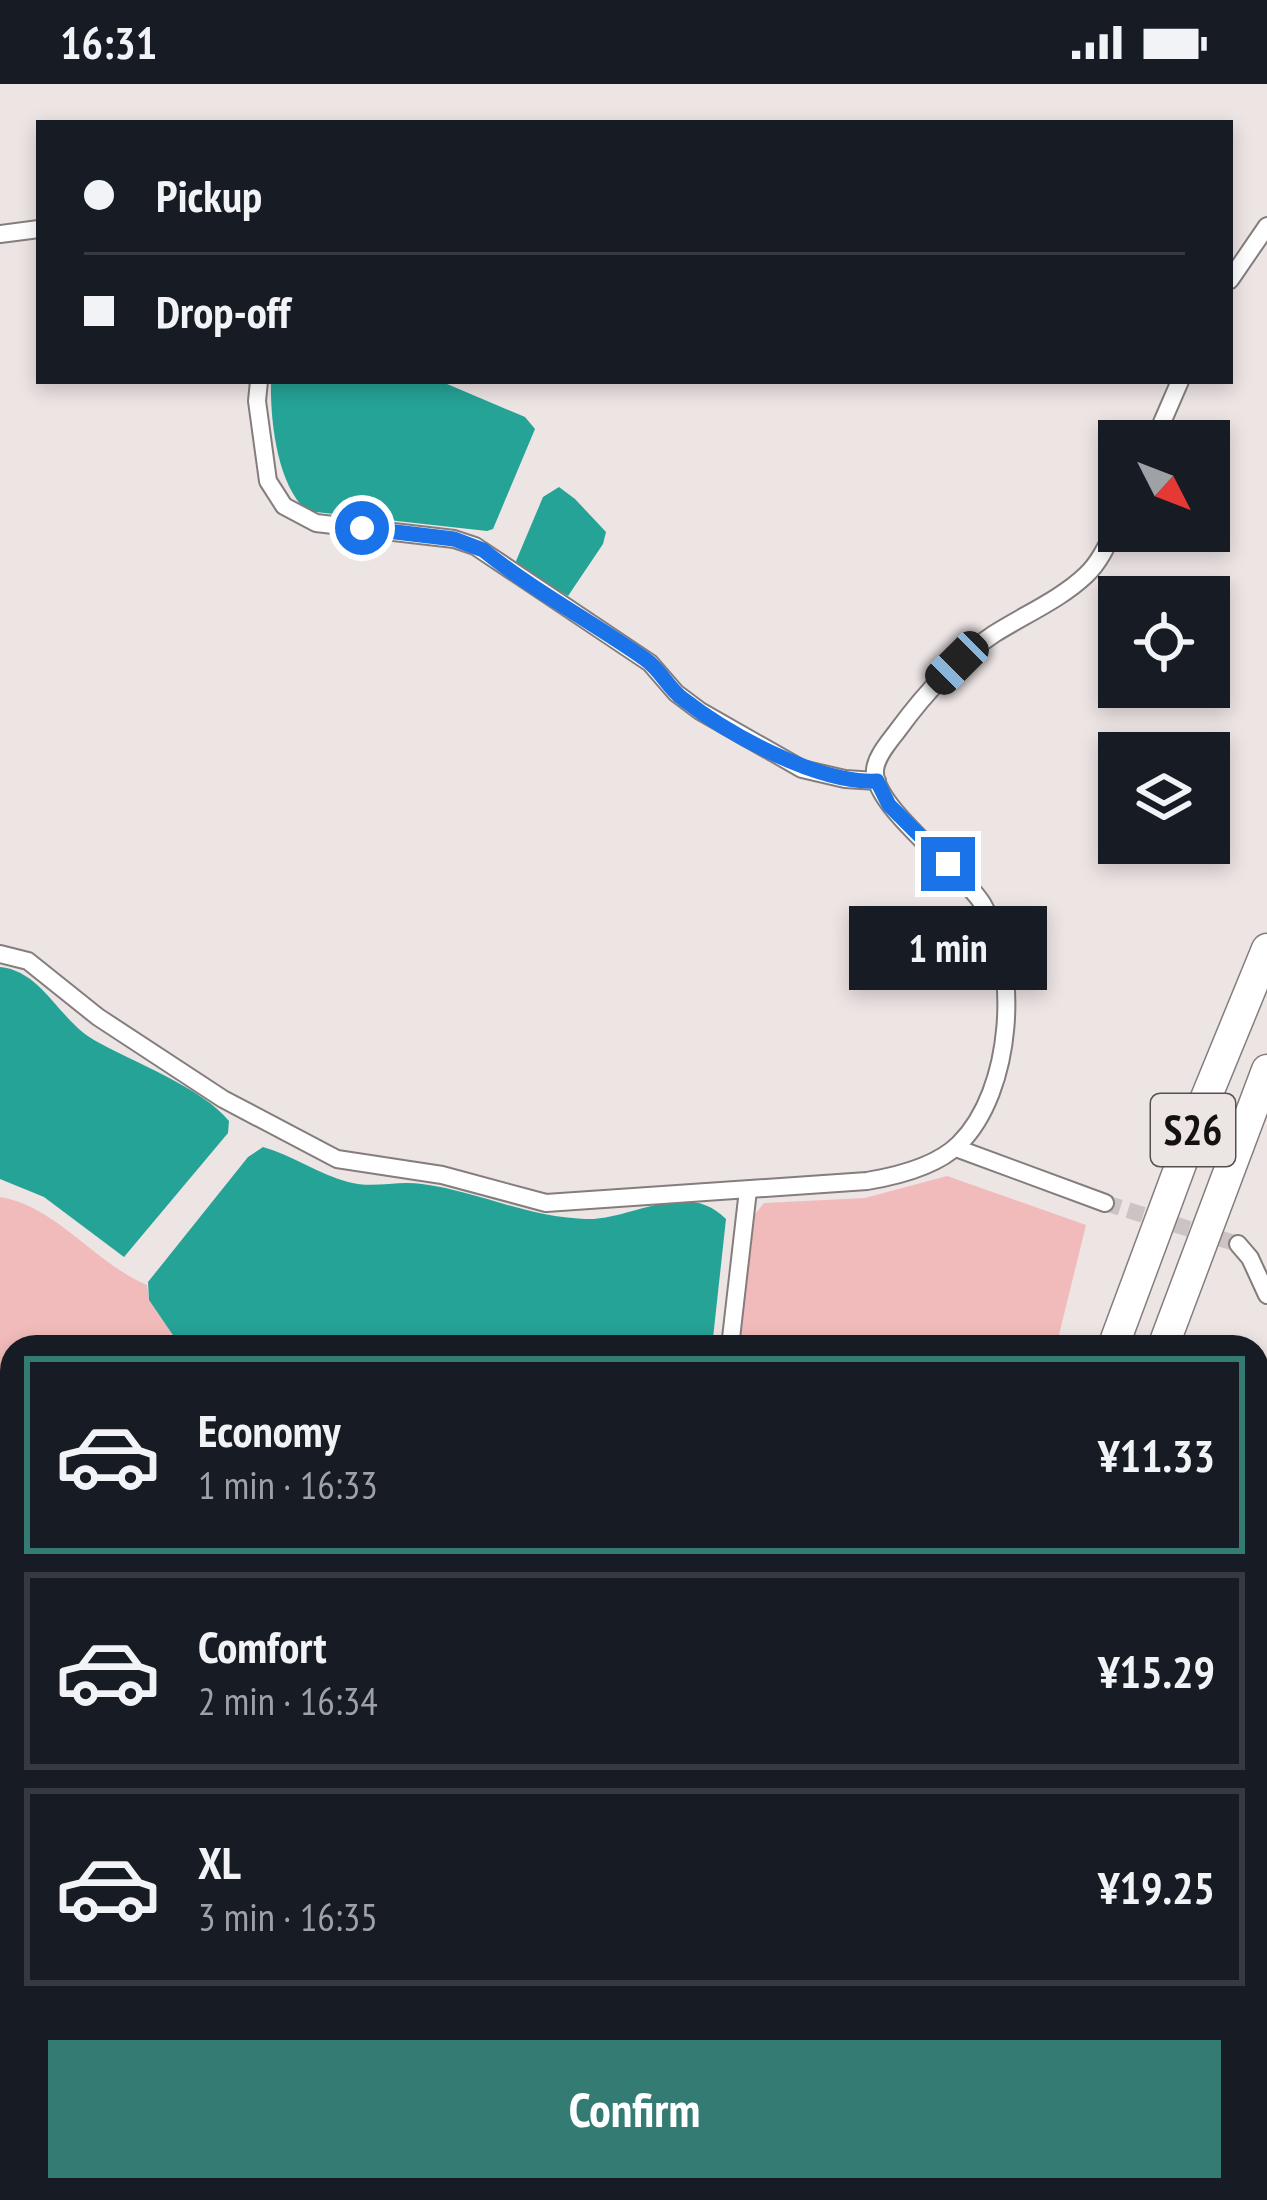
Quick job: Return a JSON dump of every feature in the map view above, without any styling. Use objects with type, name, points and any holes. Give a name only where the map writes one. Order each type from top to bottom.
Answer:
[{"type":"highway","name":"S26","points":[[1117,1335],[1267,949]]},
{"type":"highway","name":"S26","points":[[1168,1335],[1267,1070]]},
{"type":"street","points":[[1233,276],[1267,226]]},
{"type":"street","points":[[0,234],[36,229]]},
{"type":"street","points":[[260,384],[257,401],[268,482],[284,506],[316,523],[454,539],[475,546],[650,663],[676,693],[700,711],[802,769],[877,781]]},
{"type":"street","points":[[1163,420],[1179,384]]},
{"type":"street","points":[[0,955],[28,961],[98,1018],[224,1099],[337,1159],[442,1175],[546,1203],[888,1178],[956,1148],[987,1102],[1002,1054],[1006,1018],[1001,962],[982,903],[889,805],[875,767],[934,685],[972,650],[1085,576],[1100,552]]},
{"type":"street","points":[[956,1148],[1105,1203]]},
{"type":"street","points":[[731,1335],[748,1190]]},
{"type":"street","points":[[1238,1244],[1267,1295]]},
{"type":"shaded area","points":[[947,1176],[1086,1225],[1059,1335],[741,1335],[752,1218],[764,1203],[865,1198]]},
{"type":"shaded area","points":[[0,1197],[58,1223],[110,1264],[147,1285],[149,1300],[173,1335],[0,1335]]},
{"type":"water","points":[[271,384],[447,384],[525,417],[535,429],[493,529],[487,531],[307,511],[282,469]]},
{"type":"water","points":[[559,487],[606,532],[568,596],[516,561],[543,497]]},
{"type":"water","points":[[0,967],[27,977],[94,1040],[185,1086],[229,1121],[228,1133],[124,1257],[44,1197],[0,1179]]},
{"type":"water","points":[[263,1147],[348,1182],[422,1184],[563,1217],[603,1218],[676,1202],[710,1207],[726,1219],[713,1335],[173,1335],[149,1300],[148,1282],[248,1157]]},
{"type":"tunnel","points":[[1105,1203],[1238,1244]]},
{"type":"route","points":[[362,528],[454,539],[483,550],[650,663],[676,693],[700,711],[802,769],[877,781],[889,805],[948,864]]}]
